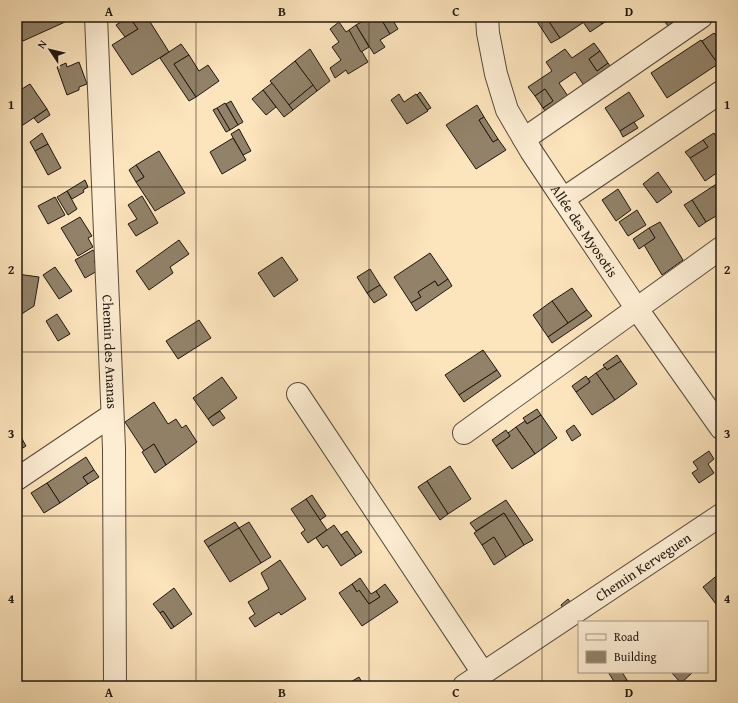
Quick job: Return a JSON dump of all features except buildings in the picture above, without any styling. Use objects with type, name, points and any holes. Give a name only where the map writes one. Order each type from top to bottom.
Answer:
[{"type":"street","name":"Chemin des Ananas","points":[[96,17],[114,448],[115,686]]},
{"type":"street","name":"Allée des Myosotis","points":[[487,17],[488,33],[496,74],[507,110],[531,152],[637,309],[721,428]]},
{"type":"street","points":[[524,139],[701,17]]},
{"type":"street","points":[[563,198],[721,92]]},
{"type":"street","points":[[464,433],[721,248]]},
{"type":"street","points":[[298,394],[483,673]]},
{"type":"street","points":[[17,479],[112,415]]},
{"type":"street","name":"Chemin Kerveguen","points":[[464,686],[721,515]]}]
